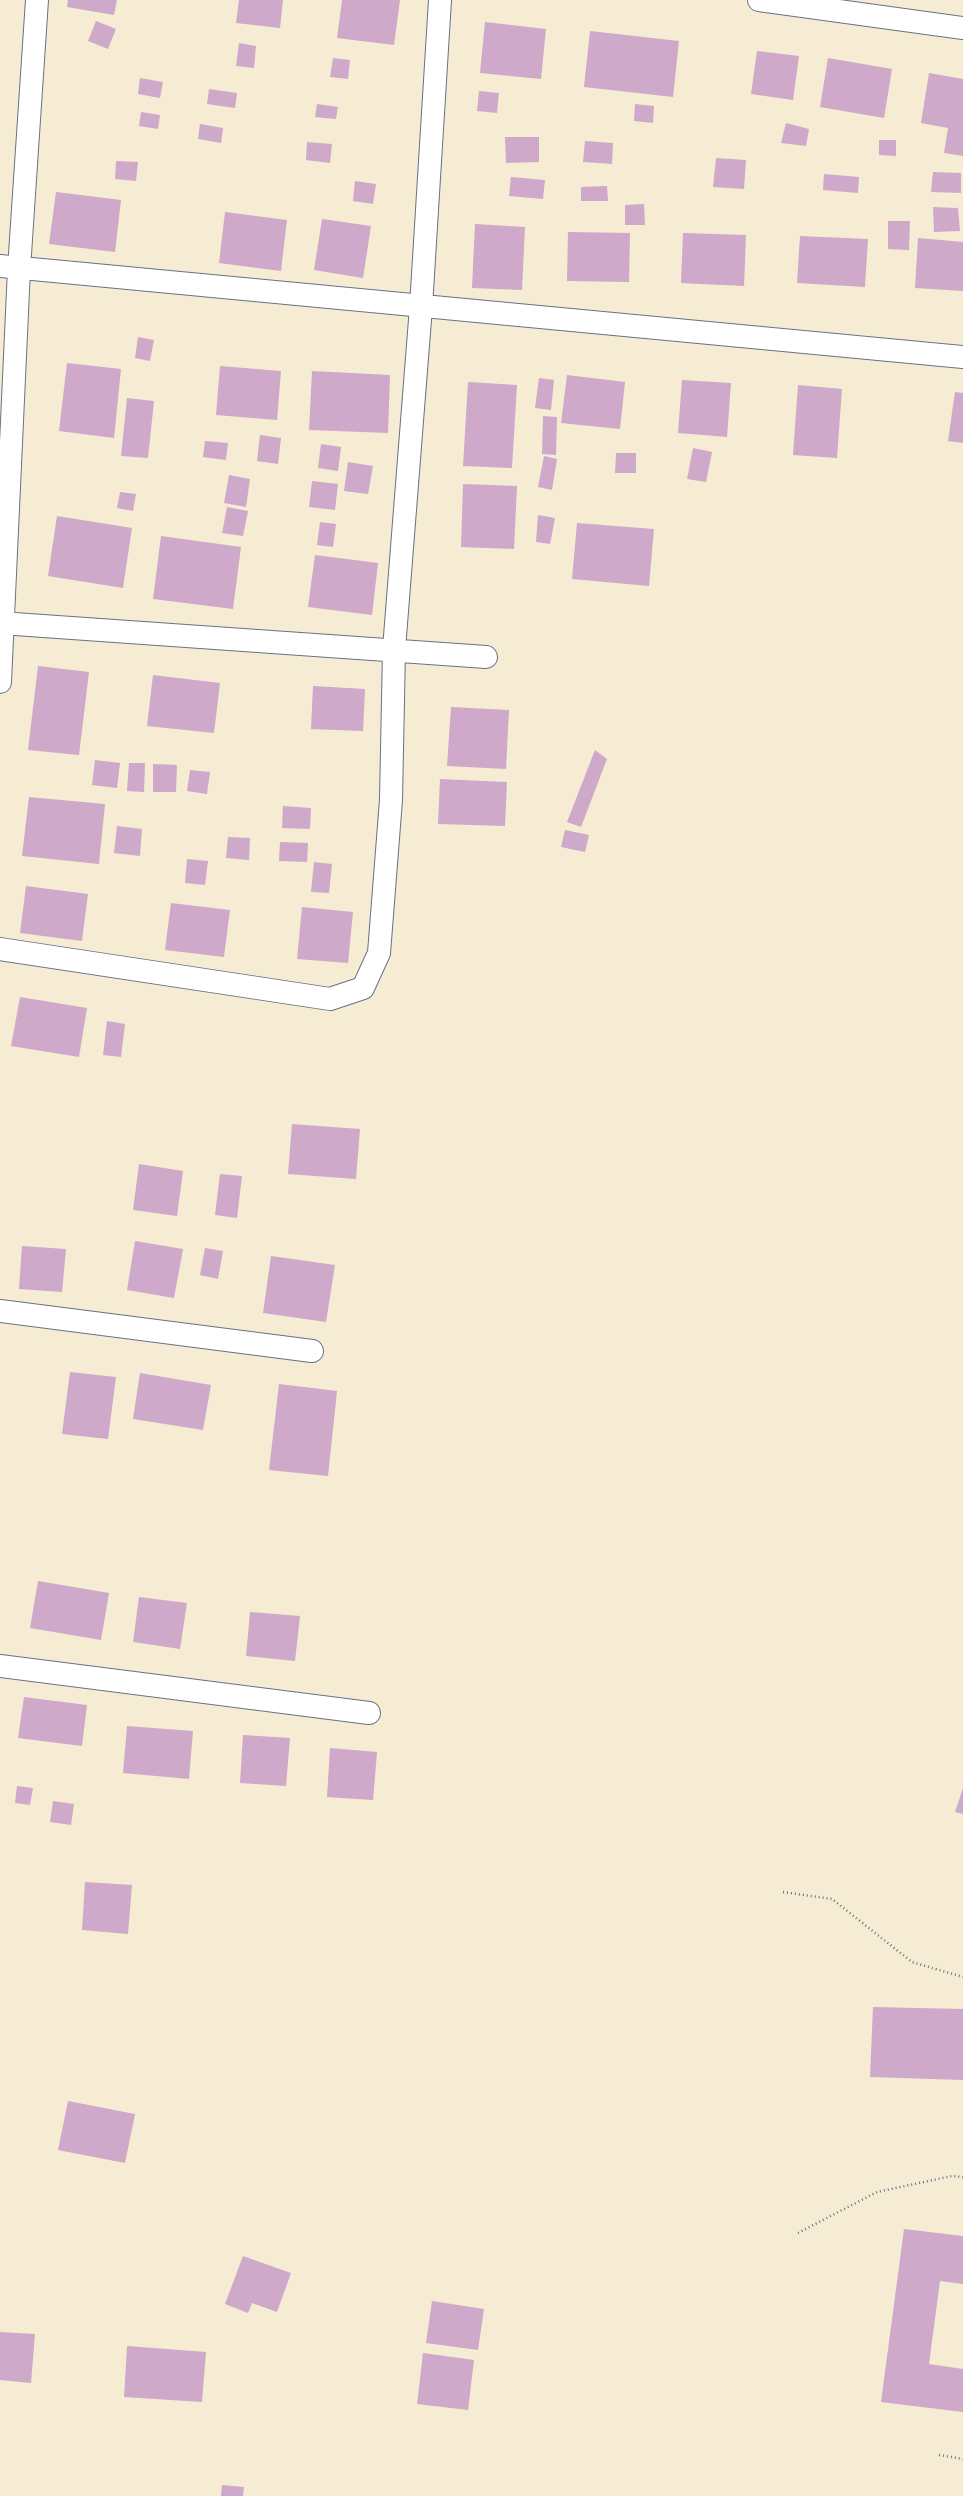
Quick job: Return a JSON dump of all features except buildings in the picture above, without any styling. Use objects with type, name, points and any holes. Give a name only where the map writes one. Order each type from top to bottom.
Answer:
[{"type":"street","points":[[0,682],[9,268],[37,0]]},
{"type":"street","points":[[0,949],[330,999],[363,988],[379,953],[391,800],[394,649],[420,307],[440,0]]},
{"type":"street","points":[[759,0],[963,28]]},
{"type":"street","points":[[9,268],[963,357]]},
{"type":"street","points":[[1,623],[394,649],[486,657]]},
{"type":"street","points":[[0,1311],[312,1351]]},
{"type":"street","points":[[0,1666],[369,1713]]},
{"type":"path","points":[[783,1892],[832,1899],[912,1962],[963,1977]]},
{"type":"path","points":[[798,2233],[877,2192],[952,2176],[963,2177]]},
{"type":"path","points":[[939,2455],[963,2459]]}]
